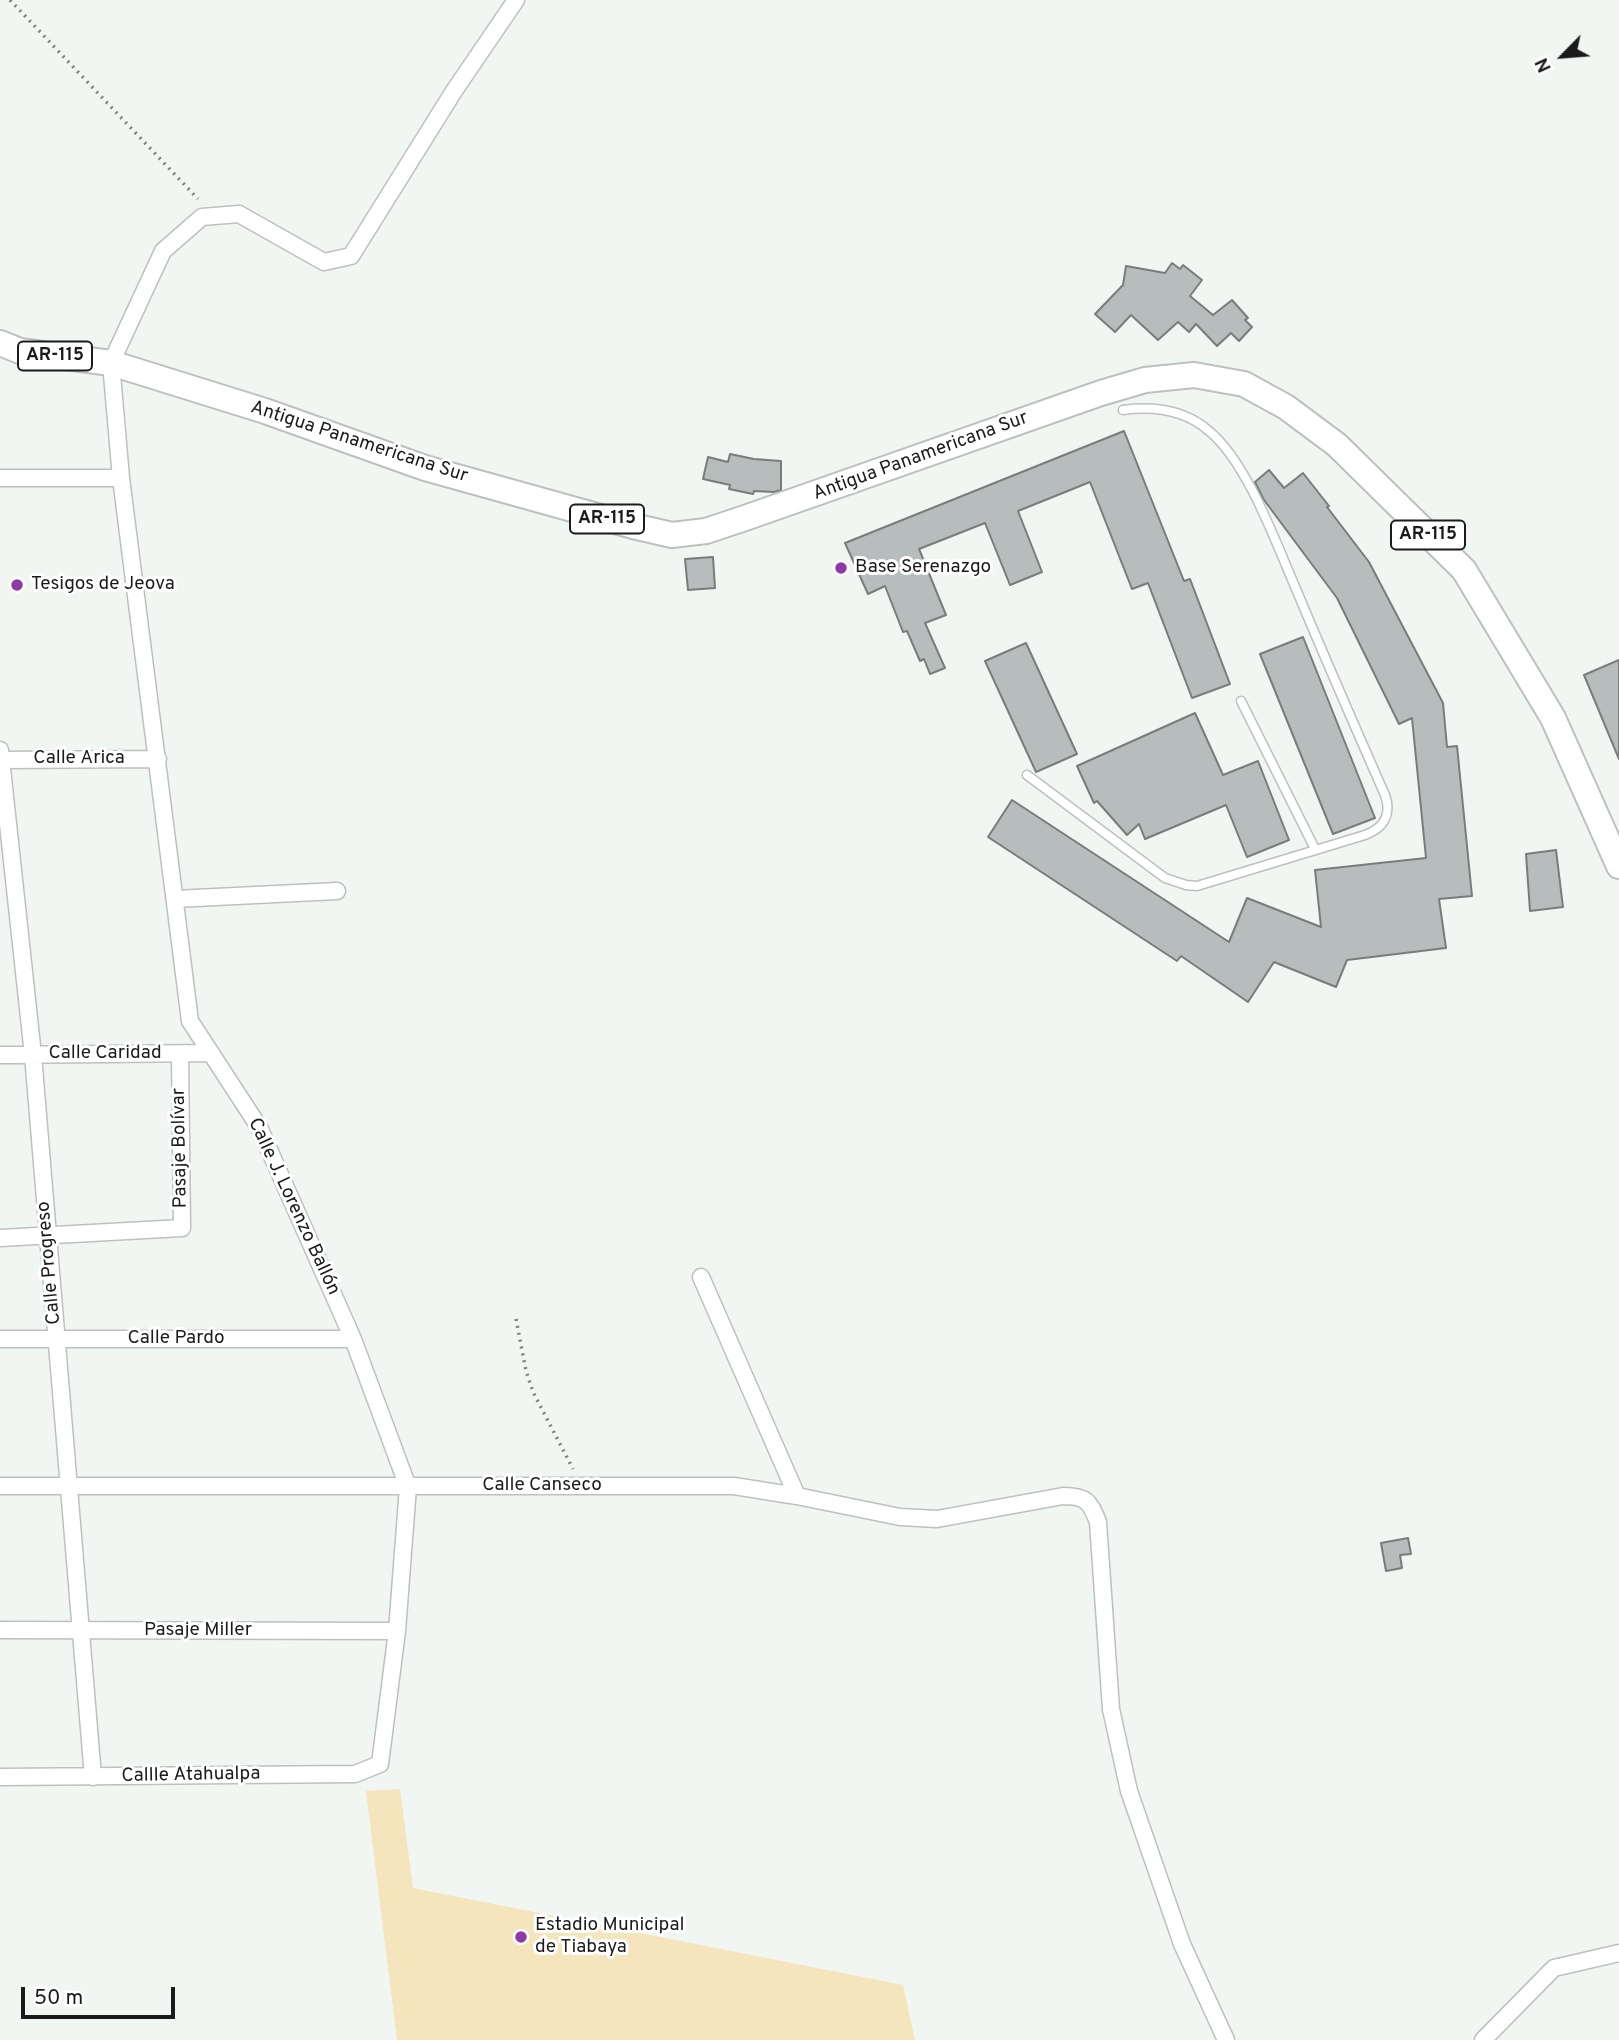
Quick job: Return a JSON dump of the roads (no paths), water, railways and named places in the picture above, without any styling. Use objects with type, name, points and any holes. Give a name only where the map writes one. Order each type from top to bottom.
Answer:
[{"type":"main road","name":"Antigua Panamericana Sur","points":[[0,343],[20,351],[111,363],[265,411],[425,468],[672,535],[706,531],[1145,380],[1194,375],[1244,384],[1286,407],[1336,445],[1464,570],[1553,718],[1619,866]]},
{"type":"street","points":[[111,363],[163,251],[202,217],[239,214],[324,262],[351,256],[454,90],[516,0]]},
{"type":"street","name":"Calle J. Lorenzo Ballón","points":[[111,363],[121,478],[190,1021],[259,1127],[353,1339],[408,1487],[397,1631],[380,1764]]},
{"type":"street","points":[[0,478],[121,478]]},
{"type":"street","name":"Calle Progreso","points":[[0,750],[33,1055],[93,1777]]},
{"type":"street","name":"Calle Arica","points":[[0,760],[158,759]]},
{"type":"street","points":[[175,899],[337,891]]},
{"type":"street","name":"Calle Caridad","points":[[0,1055],[211,1053]]},
{"type":"street","name":"Pasaje Bolívar","points":[[0,1238],[182,1228],[180,1054]]},
{"type":"street","points":[[701,1277],[797,1496]]},
{"type":"street","name":"Calle Pardo","points":[[0,1339],[353,1339]]},
{"type":"street","name":"Calle Canseco","points":[[0,1486],[734,1486],[900,1517],[937,1518],[1063,1496],[1079,1496],[1092,1504],[1098,1522],[1111,1709],[1129,1791],[1182,1944],[1226,2040]]},
{"type":"street","name":"Pasaje Miller","points":[[0,1630],[397,1631]]},
{"type":"street","name":"Callle Atahualpa","points":[[0,1777],[355,1773],[380,1764]]},
{"type":"street","points":[[1483,2040],[1555,1968],[1619,1953]]},
{"type":"lane","points":[[1027,775],[1157,872],[1175,883],[1197,886],[1373,832],[1385,819],[1387,803],[1262,510],[1231,455],[1207,429],[1192,420],[1159,409],[1123,410]]},
{"type":"lane","points":[[1241,701],[1315,849]]},
{"type":"place","name":"Base Serenazgo","points":[[841,568]]},
{"type":"place","name":"Tesigos de Jeova","points":[[17,585]]},
{"type":"place","name":"Estadio Municipal de Tiabaya","points":[[521,1937]]}]
